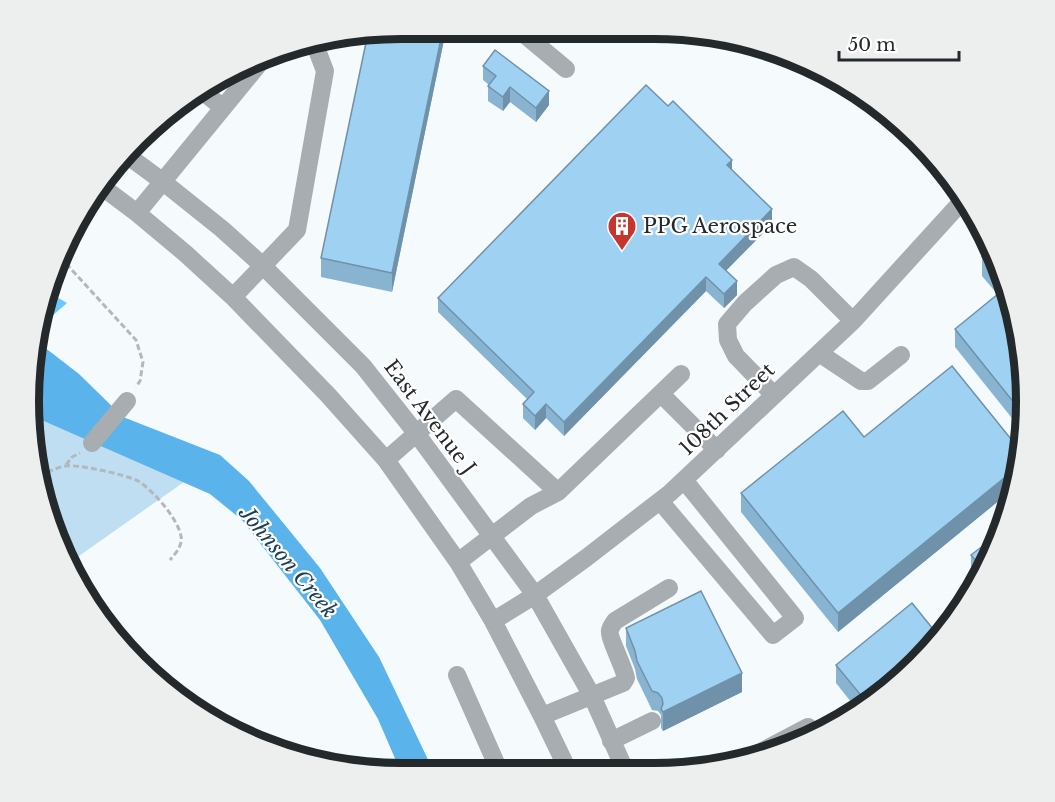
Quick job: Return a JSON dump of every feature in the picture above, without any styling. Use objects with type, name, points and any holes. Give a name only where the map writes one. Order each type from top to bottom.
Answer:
[{"type":"street","points":[[530,39],[566,69]]},
{"type":"street","points":[[233,297],[297,230],[325,71],[316,49]]},
{"type":"street","points":[[137,213],[252,71]]},
{"type":"street","points":[[207,95],[222,107]]},
{"type":"street","name":"East Avenue J","points":[[132,159],[222,229],[363,366],[416,433],[535,595],[592,696],[622,763]]},
{"type":"street","points":[[107,191],[186,254],[233,297],[328,395],[386,460],[458,562],[493,621],[565,763]]},
{"type":"street","name":"108th Street","points":[[493,621],[535,595],[586,558],[684,480],[853,321],[958,205]]},
{"type":"street","points":[[774,395],[736,356],[728,340],[727,324],[746,303],[776,275],[794,267],[812,279],[853,321]]},
{"type":"street","points":[[819,353],[861,381],[868,381],[901,355]]},
{"type":"street","points":[[458,562],[531,506],[558,492],[681,374]]},
{"type":"street","points":[[661,394],[717,450]]},
{"type":"street","points":[[386,460],[456,399],[558,492]]},
{"type":"street","points":[[93,442],[127,401]]},
{"type":"street","points":[[660,501],[773,635],[795,618],[684,480]]},
{"type":"street","points":[[542,716],[623,683],[626,678],[624,667],[610,636],[610,628],[615,621],[669,588]]},
{"type":"street","points":[[457,675],[496,763]]},
{"type":"street","points":[[611,741],[652,721]]},
{"type":"street","points":[[790,736],[807,727],[808,729]]},
{"type":"path","points":[[66,264],[136,340],[143,362],[140,381],[127,401]]},
{"type":"path","points":[[46,473],[66,465],[107,471],[138,481],[160,499],[182,537],[178,551],[170,560]]},
{"type":"shaded area","points":[[55,296],[67,303],[48,319]]},
{"type":"shaded area","points":[[40,419],[184,482],[75,559],[51,495],[42,448]]},
{"type":"water","name":"Johnson Creek","points":[[43,346],[79,374],[123,417],[220,455],[249,481],[320,568],[379,657],[430,763],[397,763],[378,719],[320,620],[242,520],[210,494],[40,419]]},
{"type":"building","points":[[441,39],[392,273],[321,258],[366,41]]},
{"type":"building","points":[[495,50],[549,91],[536,108],[510,87],[503,97],[488,86],[496,76],[483,66]]},
{"type":"building","name":"PPG Aerospace","points":[[646,85],[668,106],[673,101],[732,160],[727,165],[772,209],[719,264],[737,281],[724,294],[706,277],[564,422],[546,404],[535,416],[523,404],[534,392],[438,298]]},
{"type":"building","points":[[985,255],[990,267],[982,257]]},
{"type":"building","points":[[999,293],[1013,354],[1016,405],[955,329]]},
{"type":"building","points":[[952,366],[1014,442],[1008,475],[838,613],[741,493],[843,411],[864,437]]},
{"type":"building","points":[[987,543],[978,563],[971,555]]},
{"type":"building","points":[[701,591],[742,673],[663,712],[662,698],[658,693],[652,691],[637,661],[626,628]]},
{"type":"building","points":[[912,603],[934,630],[893,673],[862,697],[836,665]]},
{"type":"place","name":"PPG Aerospace","points":[[622,252]]}]
